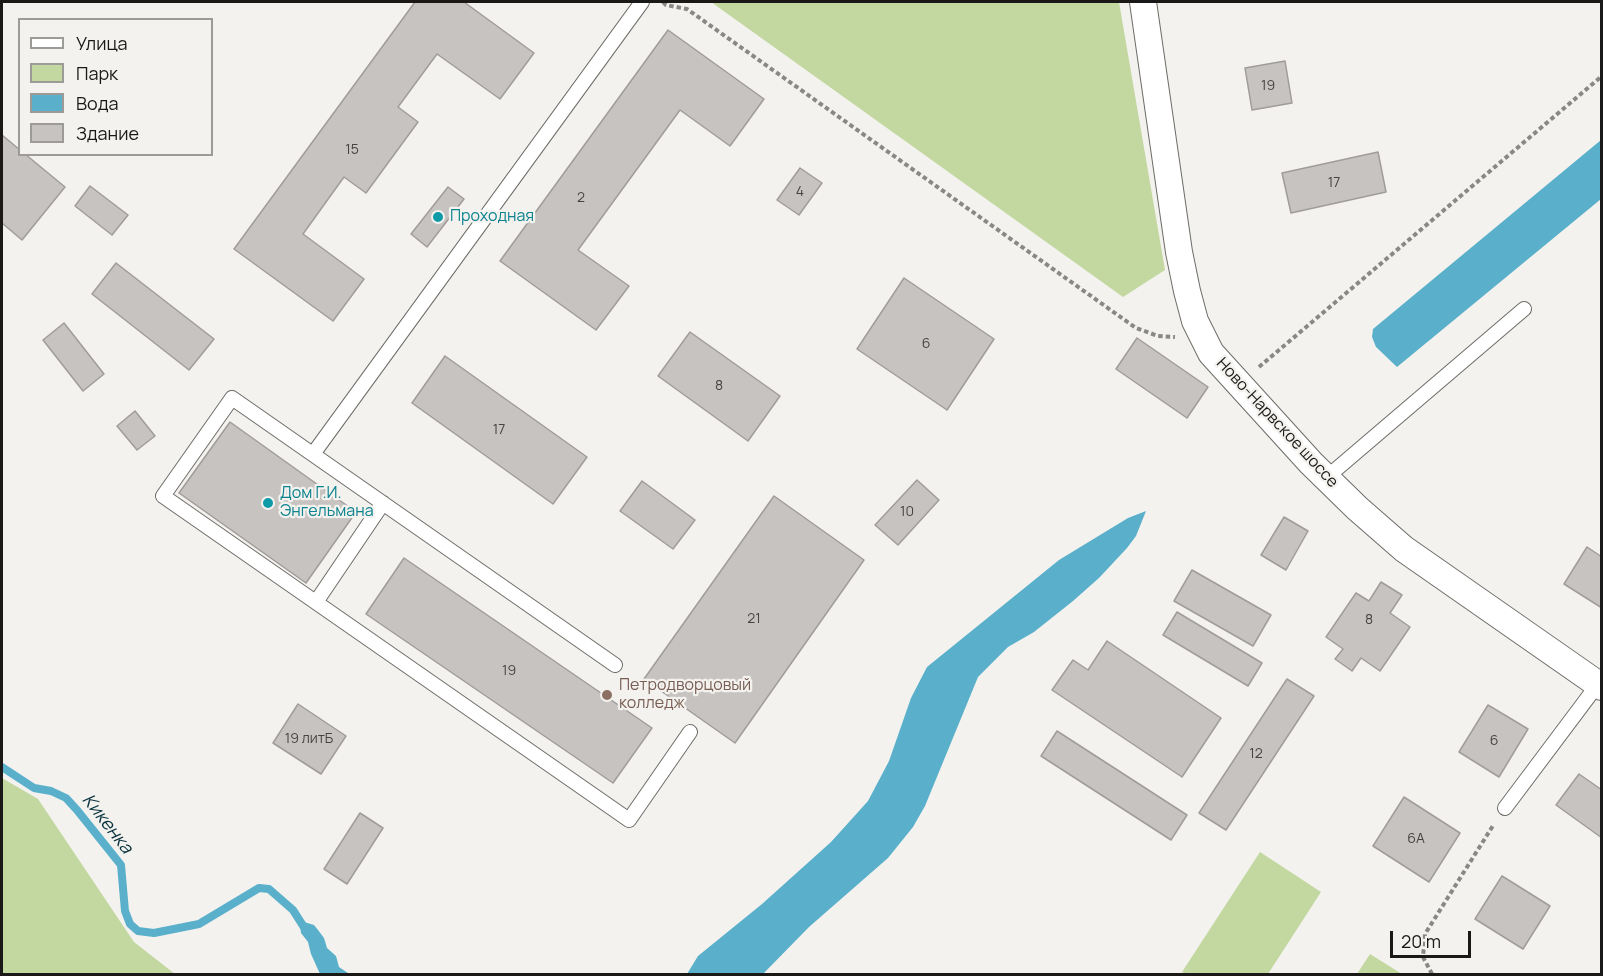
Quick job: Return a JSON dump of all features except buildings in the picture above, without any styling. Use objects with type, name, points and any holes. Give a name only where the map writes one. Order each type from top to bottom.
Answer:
[{"type":"street","name":"Ново-Нарвское шоссе","points":[[1143,2],[1179,252],[1196,321],[1211,353],[1326,478],[1404,549],[1600,683]]},
{"type":"lane","points":[[313,454],[642,2]]},
{"type":"lane","points":[[1326,478],[1524,309]]},
{"type":"lane","points":[[615,665],[232,398],[163,496],[629,820],[690,732]]},
{"type":"lane","points":[[316,602],[383,503]]},
{"type":"lane","points":[[1505,808],[1600,683]]},
{"type":"path","points":[[662,2],[666,5],[687,9],[1136,328],[1158,336],[1181,338],[1202,334]]},
{"type":"path","points":[[1238,385],[1602,76]]},
{"type":"path","points":[[1432,975],[1423,957],[1425,934],[1505,808]]},
{"type":"green space","points":[[711,2],[1119,2],[1165,270],[1123,297]]},
{"type":"green space","points":[[2,778],[38,799],[134,942],[175,974],[2,974]]},
{"type":"green space","points":[[1260,852],[1321,892],[1268,974],[1186,974],[1182,972]]},
{"type":"green space","points":[[1370,954],[1402,974],[1357,974]]},
{"type":"water","points":[[1601,140],[1601,199],[1397,367],[1376,347],[1372,337],[1373,329]]},
{"type":"water","points":[[1146,511],[1136,536],[1099,578],[1034,632],[1008,647],[978,677],[925,806],[913,827],[888,858],[809,927],[763,974],[687,974],[698,956],[762,904],[831,842],[868,801],[889,761],[911,698],[927,667],[1059,560],[1128,518]]},
{"type":"water","points":[[304,922],[314,925],[318,930],[327,948],[336,956],[339,967],[353,974],[320,974],[308,942],[301,933],[300,925]]},
{"type":"waterway","name":"Кикенка","points":[[2,767],[34,788],[51,791],[66,798],[77,810],[121,865],[125,911],[130,924],[138,931],[154,933],[199,924],[259,888],[269,889],[293,910],[307,932]]},
{"type":"place","name":"Проходная","points":[[438,217]]},
{"type":"place","name":"Дом Г.И. Энгельмана","points":[[268,503]]},
{"type":"place","name":"Петродворцовый колледж","points":[[607,695]]}]
